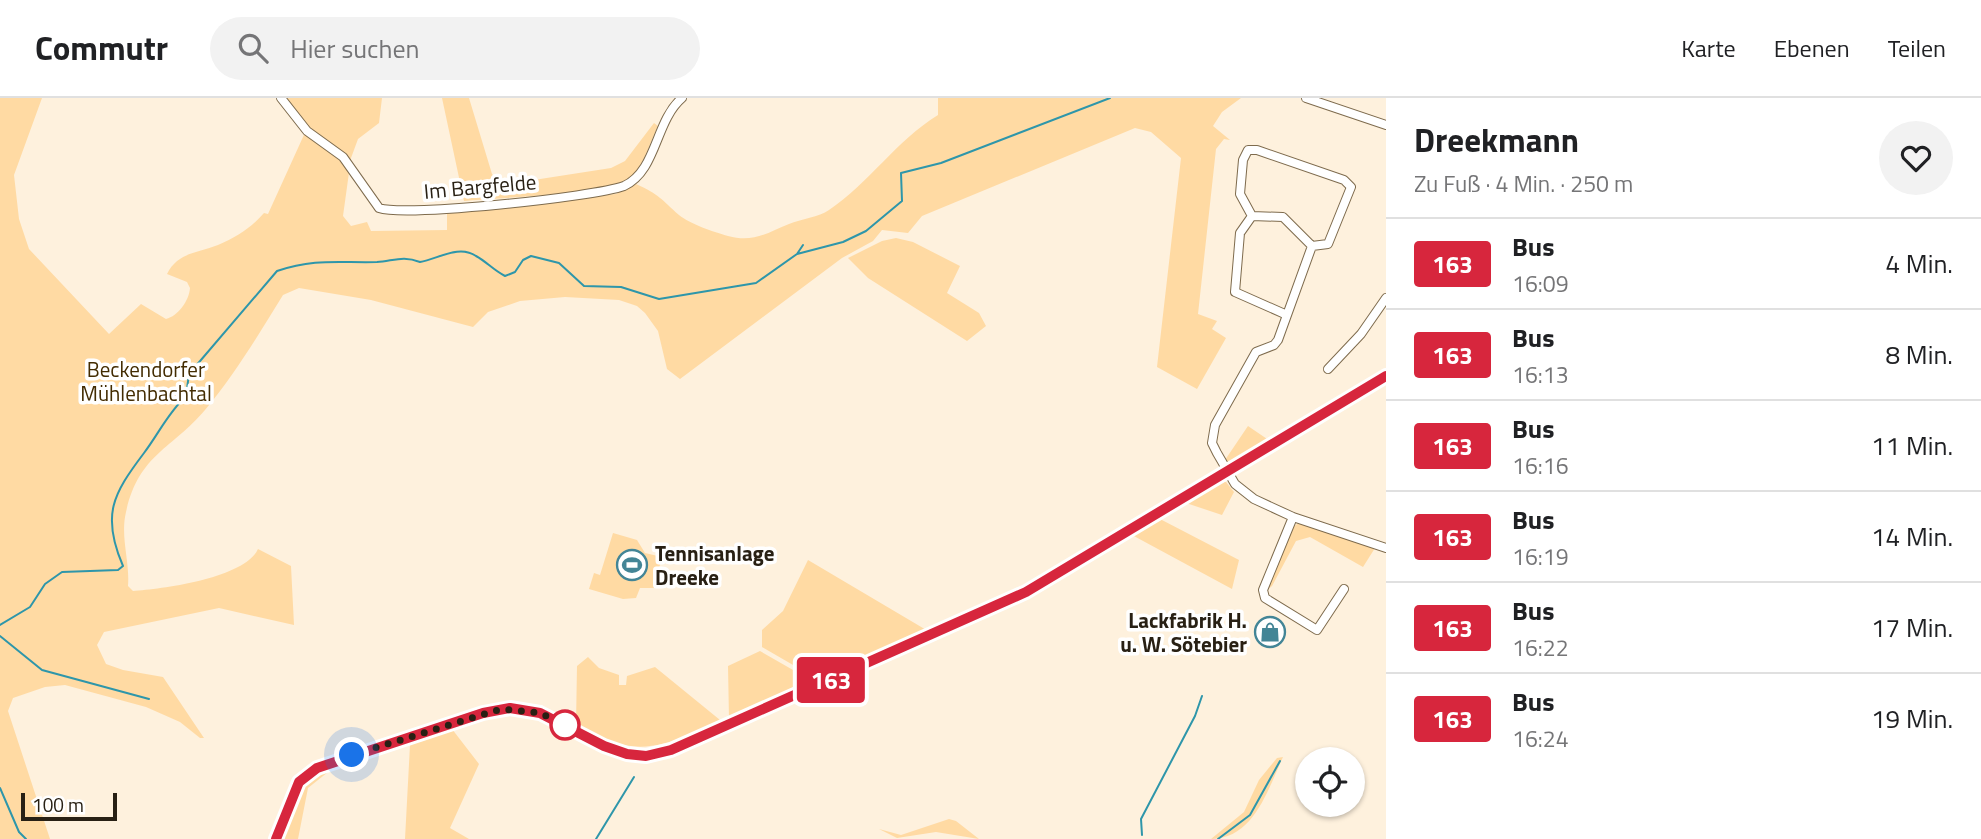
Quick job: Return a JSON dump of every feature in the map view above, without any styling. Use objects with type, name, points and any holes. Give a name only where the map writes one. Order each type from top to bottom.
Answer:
[{"type":"street","name":"Im Bargfelde","points":[[281,98],[307,131],[343,157],[379,208],[397,211],[482,205],[624,186],[640,174],[666,116],[681,98]]},
{"type":"street","points":[[1307,98],[1386,125]]},
{"type":"street","points":[[1252,216],[1240,194],[1243,160],[1248,150],[1257,150],[1344,180],[1351,187],[1350,194],[1334,236],[1328,244],[1316,246]]},
{"type":"street","points":[[1252,216],[1289,220],[1316,246]]},
{"type":"street","points":[[1252,216],[1240,233],[1235,292],[1287,314]]},
{"type":"street","points":[[1316,246],[1278,340],[1274,345],[1256,352],[1215,425],[1212,443],[1227,471],[1248,496],[1293,517],[1386,548]]},
{"type":"street","points":[[1328,369],[1361,334],[1386,298]]},
{"type":"street","points":[[276,839],[299,782],[317,768],[501,709],[540,713],[604,746],[627,754],[646,756],[671,750],[1026,592],[1386,376]]},
{"type":"street","points":[[1293,517],[1263,590],[1265,598],[1317,630],[1344,589]]},
{"type":"green space","name":"Beckendorfer Mühlenbachtal","points":[[0,98],[42,98],[14,175],[19,219],[29,249],[109,334],[141,304],[166,319],[175,315],[185,303],[190,288],[187,282],[167,274],[177,261],[231,239],[249,228],[264,213],[268,214],[308,126],[285,98],[382,98],[379,123],[358,139],[351,158],[343,216],[351,226],[367,222],[371,231],[447,230],[447,211],[616,194],[636,184],[655,194],[689,222],[722,234],[745,238],[760,236],[829,210],[909,137],[938,115],[938,98],[1241,98],[1222,112],[1213,126],[1230,140],[1224,139],[1216,149],[1198,314],[1217,321],[1212,329],[1226,338],[1197,389],[1157,367],[1181,158],[1151,132],[1135,128],[922,216],[908,233],[882,230],[873,241],[842,258],[680,379],[667,369],[658,331],[645,313],[637,306],[619,300],[565,297],[520,301],[488,312],[473,327],[371,300],[299,288],[283,295],[237,368],[205,410],[148,465],[132,493],[124,521],[128,586],[133,591],[163,588],[221,575],[250,559],[258,549],[291,566],[294,625],[219,608],[104,632],[97,645],[106,664],[163,677],[204,738],[200,738],[180,722],[146,707],[65,685],[45,687],[13,698],[8,711],[50,839],[0,839]]},
{"type":"green space","points":[[442,98],[469,98],[492,174],[501,185],[611,168],[625,161],[654,123],[658,126],[639,168],[630,179],[619,184],[577,192],[464,201]]},
{"type":"green space","points":[[896,238],[913,242],[960,266],[947,293],[979,313],[986,326],[967,341],[868,278],[848,258],[882,241]]},
{"type":"green space","points":[[1248,426],[1270,441],[1228,462],[1225,460]]},
{"type":"green space","points":[[1221,482],[1226,482],[1234,492],[1222,515],[1186,503]]},
{"type":"green space","points":[[1160,519],[1239,560],[1232,589],[1132,535]]},
{"type":"green space","points":[[1299,523],[1375,548],[1363,567],[1310,537],[1296,541],[1272,586],[1266,591],[1294,526]]},
{"type":"green space","name":"Tennisanlage Dreeke","points":[[613,533],[637,540],[645,553],[662,557],[654,588],[640,588],[636,598],[623,599],[589,589],[594,573],[600,575]]},
{"type":"green space","points":[[808,560],[928,631],[819,680],[762,647],[762,630],[783,611]]},
{"type":"green space","points":[[760,651],[814,682],[729,719],[728,666]]},
{"type":"green space","points":[[588,657],[599,668],[619,675],[619,685],[626,685],[627,676],[655,667],[720,720],[711,726],[659,745],[619,744],[592,733],[576,724],[577,666]]},
{"type":"green space","points":[[452,729],[479,764],[450,828],[469,839],[405,839],[410,745]]},
{"type":"green space","points":[[1283,757],[1265,797],[1249,821],[1226,837],[1211,839],[1244,812],[1259,780],[1277,758]]},
{"type":"green space","points":[[333,768],[308,788],[298,839],[281,839],[304,785]]},
{"type":"green space","points":[[949,819],[956,821],[979,839],[936,832],[897,838],[879,829],[901,835]]},
{"type":"waterway","points":[[0,625],[30,607],[45,584],[62,572],[118,570],[123,566],[116,548],[112,519],[118,493],[169,416],[186,396],[189,374],[277,271],[315,263],[403,259],[420,262],[463,251],[476,256],[505,276],[515,272],[523,260],[531,256],[559,263],[584,286],[621,287],[659,299],[756,283],[797,254],[843,242],[866,231],[902,201],[901,173],[941,163],[1110,98]]},
{"type":"waterway","points":[[797,254],[803,245]]},
{"type":"waterway","points":[[0,636],[42,670],[149,699]]},
{"type":"waterway","points":[[1142,835],[1141,819],[1195,716],[1202,696]]},
{"type":"waterway","points":[[1218,839],[1250,815],[1280,761]]},
{"type":"waterway","points":[[596,839],[634,777]]},
{"type":"waterway","points":[[0,788],[19,832],[26,839]]},
{"type":"bus line","name":"163","points":[[276,839],[299,782],[317,768],[483,713],[510,708],[540,713],[604,746],[627,754],[646,756],[671,750],[1026,592],[1386,376]]},
{"type":"place","name":"Tennisanlage Dreeke","points":[[632,565]]},
{"type":"place","name":"Lackfabrik H. u. W. Sötebier","points":[[1270,632]]},
{"type":"route","points":[[352,755],[501,709],[540,713],[573,729],[565,725]]}]
